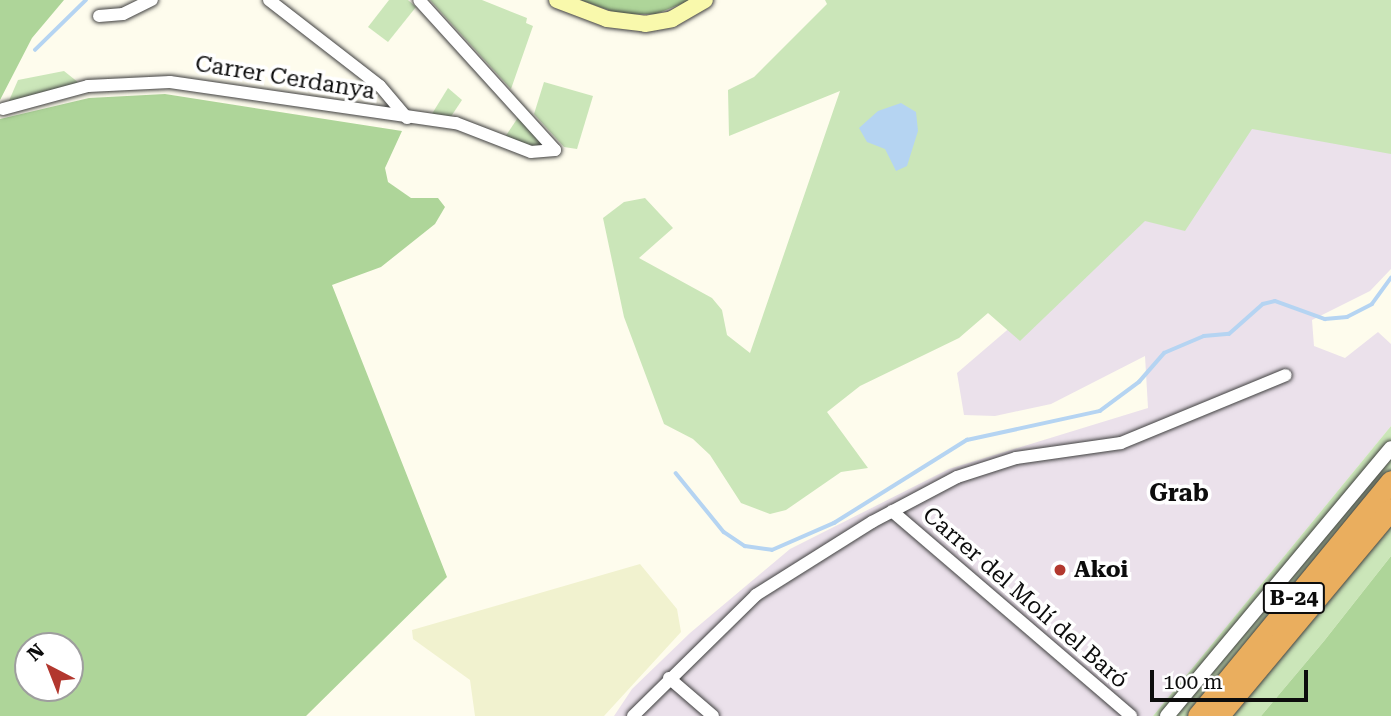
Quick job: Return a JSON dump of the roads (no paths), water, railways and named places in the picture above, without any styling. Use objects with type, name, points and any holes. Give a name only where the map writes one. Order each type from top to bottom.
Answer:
[{"type":"highway","name":"B-24","points":[[1198,716],[1391,481]]},
{"type":"highway","name":"B-24","points":[[1218,716],[1391,509]]},
{"type":"main road","points":[[557,0],[607,19],[645,24],[671,19],[705,0]]},
{"type":"street","points":[[99,16],[123,14],[152,0]]},
{"type":"street","points":[[269,0],[380,86],[407,118]]},
{"type":"street","name":"Carrer Cerdanya","points":[[4,109],[88,86],[170,82],[467,126],[531,152],[555,150],[419,0]]},
{"type":"street","points":[[633,716],[756,594],[892,511],[990,463],[1122,443],[1286,374]]},
{"type":"street","points":[[1167,716],[1391,448]]},
{"type":"street","name":"Carrer del Molí del Baró","points":[[892,511],[1131,716]]},
{"type":"street","points":[[669,678],[713,716]]},
{"type":"water","points":[[901,103],[916,112],[918,131],[907,166],[896,171],[885,149],[867,142],[859,128],[878,111]]},
{"type":"waterway","points":[[35,50],[86,0]]},
{"type":"waterway","points":[[676,473],[724,532],[745,546],[772,550],[834,523],[967,440],[1100,411],[1139,382],[1164,353],[1204,336],[1229,334],[1263,304],[1275,301],[1325,319],[1347,317],[1372,304],[1391,278]]},
{"type":"place","name":"Akoi","points":[[1060,570]]},
{"type":"district","name":"Grab","points":[[1179,494]]}]
